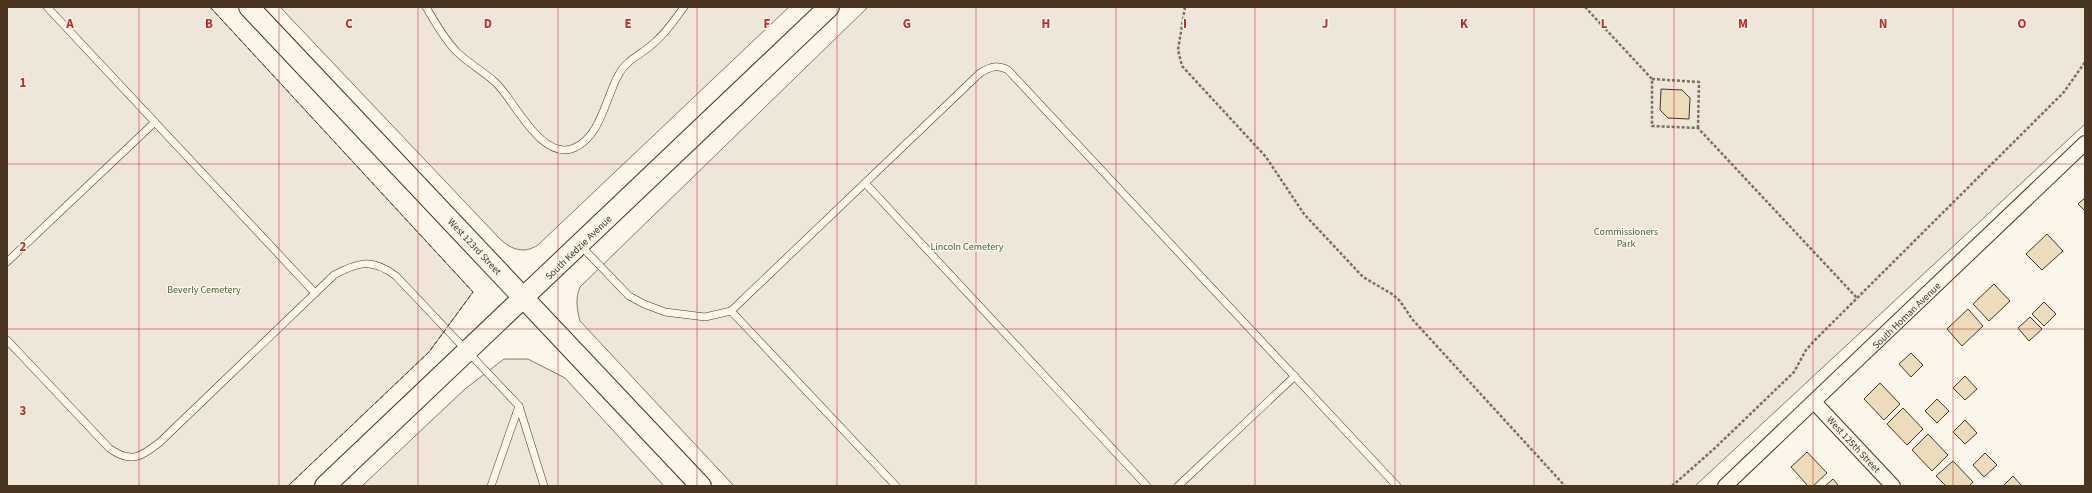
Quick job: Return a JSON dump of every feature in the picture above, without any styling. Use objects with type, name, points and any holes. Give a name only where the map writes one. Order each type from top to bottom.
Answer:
[{"type":"main road","name":"West 123rd Street","points":[[249,7],[700,486]]},
{"type":"main road","name":"South Kedzie Avenue","points":[[325,486],[829,7]]},
{"type":"street","name":"South Homan Avenue","points":[[1725,486],[2085,143]]},
{"type":"street","name":"West 125th Street","points":[[1814,402],[1893,486]]},
{"type":"lane","points":[[47,7],[315,293]]},
{"type":"lane","points":[[426,7],[457,52],[495,82],[529,127],[546,142],[557,148],[566,150],[581,144],[589,137],[606,107],[619,73],[626,65],[655,43],[684,7]]},
{"type":"lane","points":[[580,245],[629,296],[644,304],[665,312],[705,317],[731,311],[980,73],[988,68],[1002,67],[1008,70],[1397,486]]},
{"type":"lane","points":[[7,262],[155,122]]},
{"type":"lane","points":[[865,183],[1147,486]]},
{"type":"lane","points":[[7,340],[109,448],[120,456],[133,458],[146,453],[160,442],[334,276],[351,266],[369,263],[385,268],[396,276],[519,406],[544,486]]},
{"type":"lane","points":[[731,311],[896,486]]},
{"type":"lane","points":[[1178,486],[1295,376]]},
{"type":"lane","points":[[491,486],[519,406]]},
{"type":"path","points":[[1185,7],[1178,50],[1182,66],[1266,157],[1304,214],[1363,277],[1392,294],[1400,301],[1412,320],[1565,486]]},
{"type":"path","points":[[1585,7],[1652,79],[1652,126],[1698,128]]},
{"type":"path","points":[[1672,486],[1715,448],[1794,372],[1811,345],[2064,92],[2085,62]]},
{"type":"path","points":[[1652,79],[1699,82],[1698,128],[1857,298]]},
{"type":"green space","name":"Beverly Cemetery","points":[[7,7],[210,7],[473,292],[429,352],[288,486],[7,486]]},
{"type":"green space","points":[[280,7],[789,7],[538,245],[533,248],[518,250],[509,246],[500,239]]},
{"type":"green space","points":[[868,7],[2085,7],[2085,124],[1695,486],[734,486],[580,321],[577,304],[578,291],[580,287]]},
{"type":"green space","points":[[504,359],[528,359],[565,378],[664,486],[362,486],[465,389]]},
{"type":"building","points":[[1661,89],[1682,90],[1690,98],[1689,119],[1668,118],[1660,110]]},
{"type":"building","points":[[2085,198],[2085,211],[2078,204]]},
{"type":"building","points":[[2047,234],[2063,251],[2042,270],[2026,254]]},
{"type":"building","points":[[1994,284],[2010,301],[1989,321],[1973,304]]},
{"type":"building","points":[[2044,302],[2056,314],[2044,326],[2032,314]]},
{"type":"building","points":[[1968,309],[1983,326],[1962,346],[1947,329]]},
{"type":"building","points":[[2030,317],[2042,329],[2029,341],[2018,328]]},
{"type":"building","points":[[1911,353],[1923,365],[1911,377],[1899,364]]},
{"type":"building","points":[[1965,376],[1977,389],[1965,400],[1953,388]]},
{"type":"building","points":[[1880,383],[1900,404],[1884,420],[1864,399]]},
{"type":"building","points":[[1937,399],[1949,411],[1937,423],[1925,411]]},
{"type":"building","points":[[1903,408],[1923,429],[1907,445],[1887,424]]},
{"type":"building","points":[[1965,420],[1977,433],[1965,444],[1953,432]]},
{"type":"building","points":[[1928,434],[1948,455],[1932,471],[1912,450]]},
{"type":"building","points":[[1807,452],[1827,473],[1813,486],[1808,486],[1791,467]]},
{"type":"building","points":[[1985,453],[1997,465],[1984,477],[1973,465]]},
{"type":"building","points":[[1953,461],[1973,482],[1969,486],[1946,486],[1936,476]]},
{"type":"building","points":[[2013,476],[2022,486],[2003,486]]},
{"type":"building","points":[[1833,479],[1839,486],[1825,486]]},
{"type":"fence","points":[[210,7],[473,292],[429,352],[288,486]]},
{"type":"park label","name":"Commissioners Park","points":[[1626,236]]},
{"type":"park label","name":"Lincoln Cemetery","points":[[967,246]]}]
